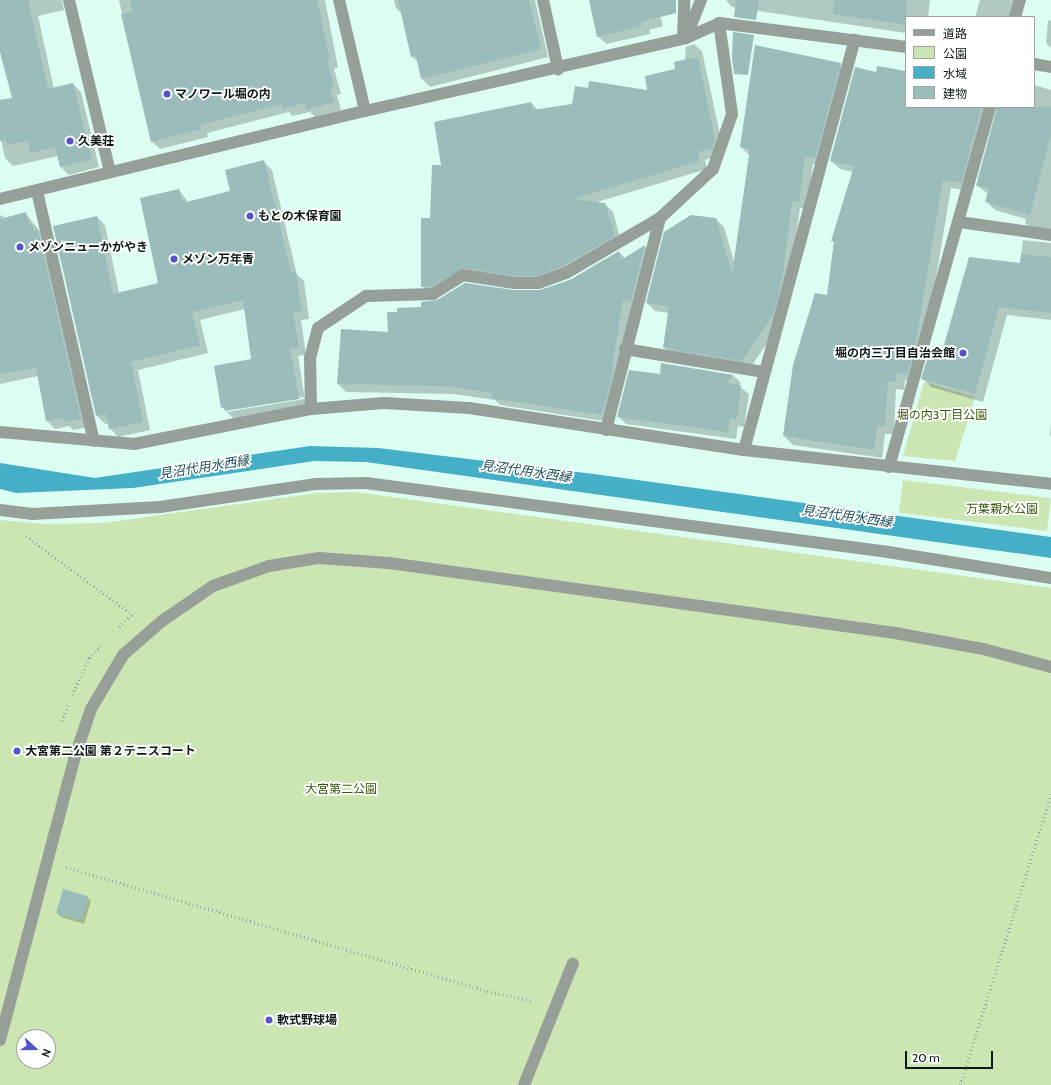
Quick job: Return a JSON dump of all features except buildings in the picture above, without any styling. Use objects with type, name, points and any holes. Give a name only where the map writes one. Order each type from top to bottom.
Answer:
[{"type":"street","points":[[69,0],[110,172]]},
{"type":"street","points":[[339,0],[365,111]]},
{"type":"street","points":[[543,0],[558,69]]},
{"type":"street","points":[[684,0],[685,39]]},
{"type":"street","points":[[685,39],[701,0]]},
{"type":"street","points":[[1015,16],[1020,0]]},
{"type":"street","points":[[311,409],[310,358],[318,328],[366,296],[433,294],[463,275],[514,283],[538,283],[566,273],[660,218],[713,169],[732,114],[719,24]]},
{"type":"street","points":[[0,199],[365,111],[558,69],[685,39],[719,24],[905,47]]},
{"type":"street","points":[[744,450],[855,40]]},
{"type":"street","points":[[1035,64],[1051,67]]},
{"type":"street","points":[[889,467],[959,222],[990,108]]},
{"type":"street","points":[[37,191],[94,441]]},
{"type":"street","points":[[606,430],[625,349],[660,218]]},
{"type":"street","points":[[959,222],[1051,235]]},
{"type":"street","points":[[625,349],[764,372]]},
{"type":"street","points":[[0,432],[134,444],[311,409],[384,403],[469,408],[744,450],[1051,484]]},
{"type":"street","points":[[0,510],[32,514],[160,507],[316,484],[366,483],[888,552],[1051,578]]},
{"type":"street","points":[[0,1040],[74,759],[91,709],[123,655],[157,625],[213,586],[269,566],[319,558],[388,563],[895,633],[983,649],[1051,667]]},
{"type":"street","points":[[524,1085],[573,963]]},
{"type":"path","points":[[24,535],[131,615],[157,625]]},
{"type":"path","points":[[960,1085],[1051,794]]},
{"type":"path","points":[[47,861],[487,991],[556,1006]]},
{"type":"green space","name":"堀の内3丁目公園","points":[[924,382],[975,397],[955,461],[903,456]]},
{"type":"green space","name":"万葉親水公園","points":[[903,480],[1051,498],[1047,531],[899,513]]},
{"type":"green space","name":"大宮第二公園","points":[[356,492],[1051,588],[1051,1085],[0,1085],[0,520],[45,524],[103,523],[317,493]]},
{"type":"water","name":"見沼代用水西縁","points":[[310,446],[378,448],[594,474],[1051,537],[1051,558],[366,462],[314,461],[133,488],[16,493],[0,489],[0,463],[95,478]]},
{"type":"place","name":"マノワール堀の内","points":[[167,94]]},
{"type":"place","name":"久美荘","points":[[70,141]]},
{"type":"place","name":"もとの木保育園","points":[[250,216]]},
{"type":"place","name":"メゾンニューかがやき","points":[[20,247]]},
{"type":"place","name":"メゾン万年青","points":[[174,259]]},
{"type":"place","name":"堀の内三丁目自治会館","points":[[963,353]]},
{"type":"place","name":"大宮第二公園 第２テニスコート","points":[[17,751]]},
{"type":"place","name":"軟式野球場","points":[[269,1020]]}]
